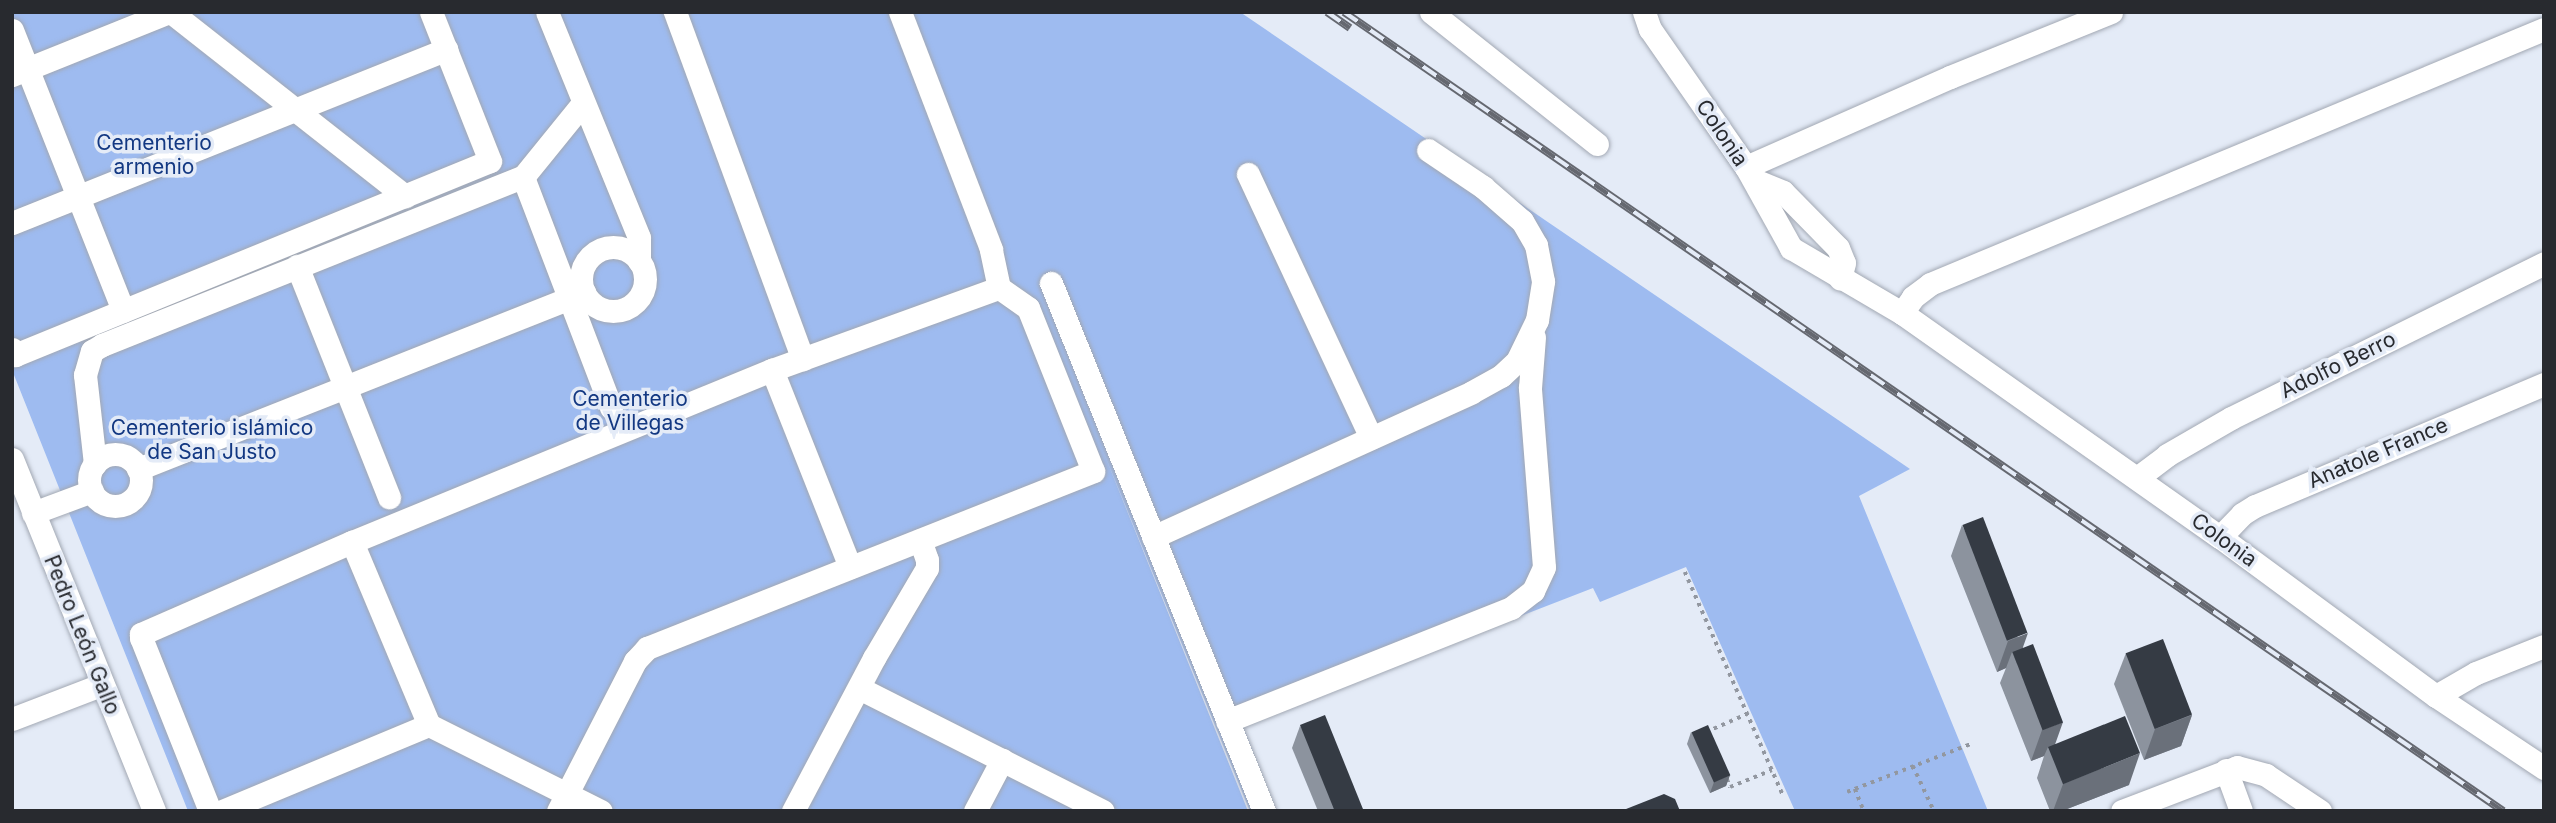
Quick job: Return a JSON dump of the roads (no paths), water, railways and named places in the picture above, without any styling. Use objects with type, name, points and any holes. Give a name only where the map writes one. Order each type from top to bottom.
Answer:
[{"type":"street","points":[[20,72],[170,12],[405,196]]},
{"type":"street","points":[[12,349],[15,355],[491,160],[431,12]]},
{"type":"street","points":[[138,469],[576,295],[605,310],[625,309],[640,297],[646,279],[639,261],[639,238],[547,12]]},
{"type":"street","points":[[675,12],[803,359]]},
{"type":"street","points":[[563,802],[635,660],[646,648],[1093,471],[1028,308],[999,288],[991,249],[900,12]]},
{"type":"street","points":[[1432,12],[1597,144]]},
{"type":"street","name":"Colonia","points":[[1644,12],[1650,29],[1774,212],[1786,242],[1800,255],[1902,313],[2220,537],[2436,696],[2544,768]]},
{"type":"street","points":[[1750,174],[1950,76],[2111,12]]},
{"type":"street","points":[[1902,313],[1913,297],[1930,284],[2544,29]]},
{"type":"street","points":[[12,30],[20,72],[78,197],[123,311]]},
{"type":"street","points":[[12,223],[446,49]]},
{"type":"street","points":[[95,464],[109,455],[118,455],[133,462],[138,469],[140,485],[133,499],[118,506],[103,503],[92,491],[89,478],[95,464],[85,375],[92,351],[523,177],[583,103]]},
{"type":"street","points":[[1227,720],[1511,608],[1533,591],[1544,568],[1530,387],[1532,346],[1543,281],[1530,234],[1521,220],[1483,187],[1428,149]]},
{"type":"street","points":[[1248,174],[1371,438]]},
{"type":"street","points":[[1750,174],[1783,192],[1838,248],[1844,263],[1840,279]]},
{"type":"street","points":[[523,177],[576,295],[611,408]]},
{"type":"street","points":[[576,295],[587,262],[602,249],[623,249],[639,261]]},
{"type":"street","name":"Adolfo Berro","points":[[2137,478],[2167,455],[2231,418],[2544,263]]},
{"type":"street","points":[[297,266],[389,497]]},
{"type":"street","points":[[1051,283],[1264,811]]},
{"type":"street","points":[[210,811],[141,638],[142,634],[352,542],[772,370],[999,288]]},
{"type":"street","points":[[1153,537],[1501,376],[1517,360],[1538,320]]},
{"type":"street","points":[[772,370],[850,567]]},
{"type":"street","name":"Anatole France","points":[[2220,537],[2242,514],[2255,506],[2544,384]]},
{"type":"street","name":"Pedro León Gallo","points":[[12,460],[23,500],[103,684],[154,811]]},
{"type":"street","points":[[23,500],[92,491]]},
{"type":"street","points":[[793,811],[927,568],[928,560],[920,540]]},
{"type":"street","points":[[352,542],[429,725],[563,802],[601,811]]},
{"type":"street","points":[[2436,696],[2476,673],[2544,646]]},
{"type":"street","points":[[12,719],[103,684]]},
{"type":"street","points":[[859,688],[1103,811]]},
{"type":"street","points":[[222,811],[429,725]]},
{"type":"street","points":[[975,811],[1002,760]]},
{"type":"street","points":[[2122,811],[2237,767],[2266,775],[2320,811]]},
{"type":"street","points":[[2225,770],[2241,811]]},
{"type":"railway","points":[[1327,12],[1350,28]]},
{"type":"railway","points":[[1344,12],[2503,811]]},
{"type":"park label","name":"Cementerio armenio","points":[[154,155]]},
{"type":"park label","name":"Cementerio de Villegas","points":[[630,411]]},
{"type":"park label","name":"Cementerio islámico de San Justo","points":[[212,440]]}]
